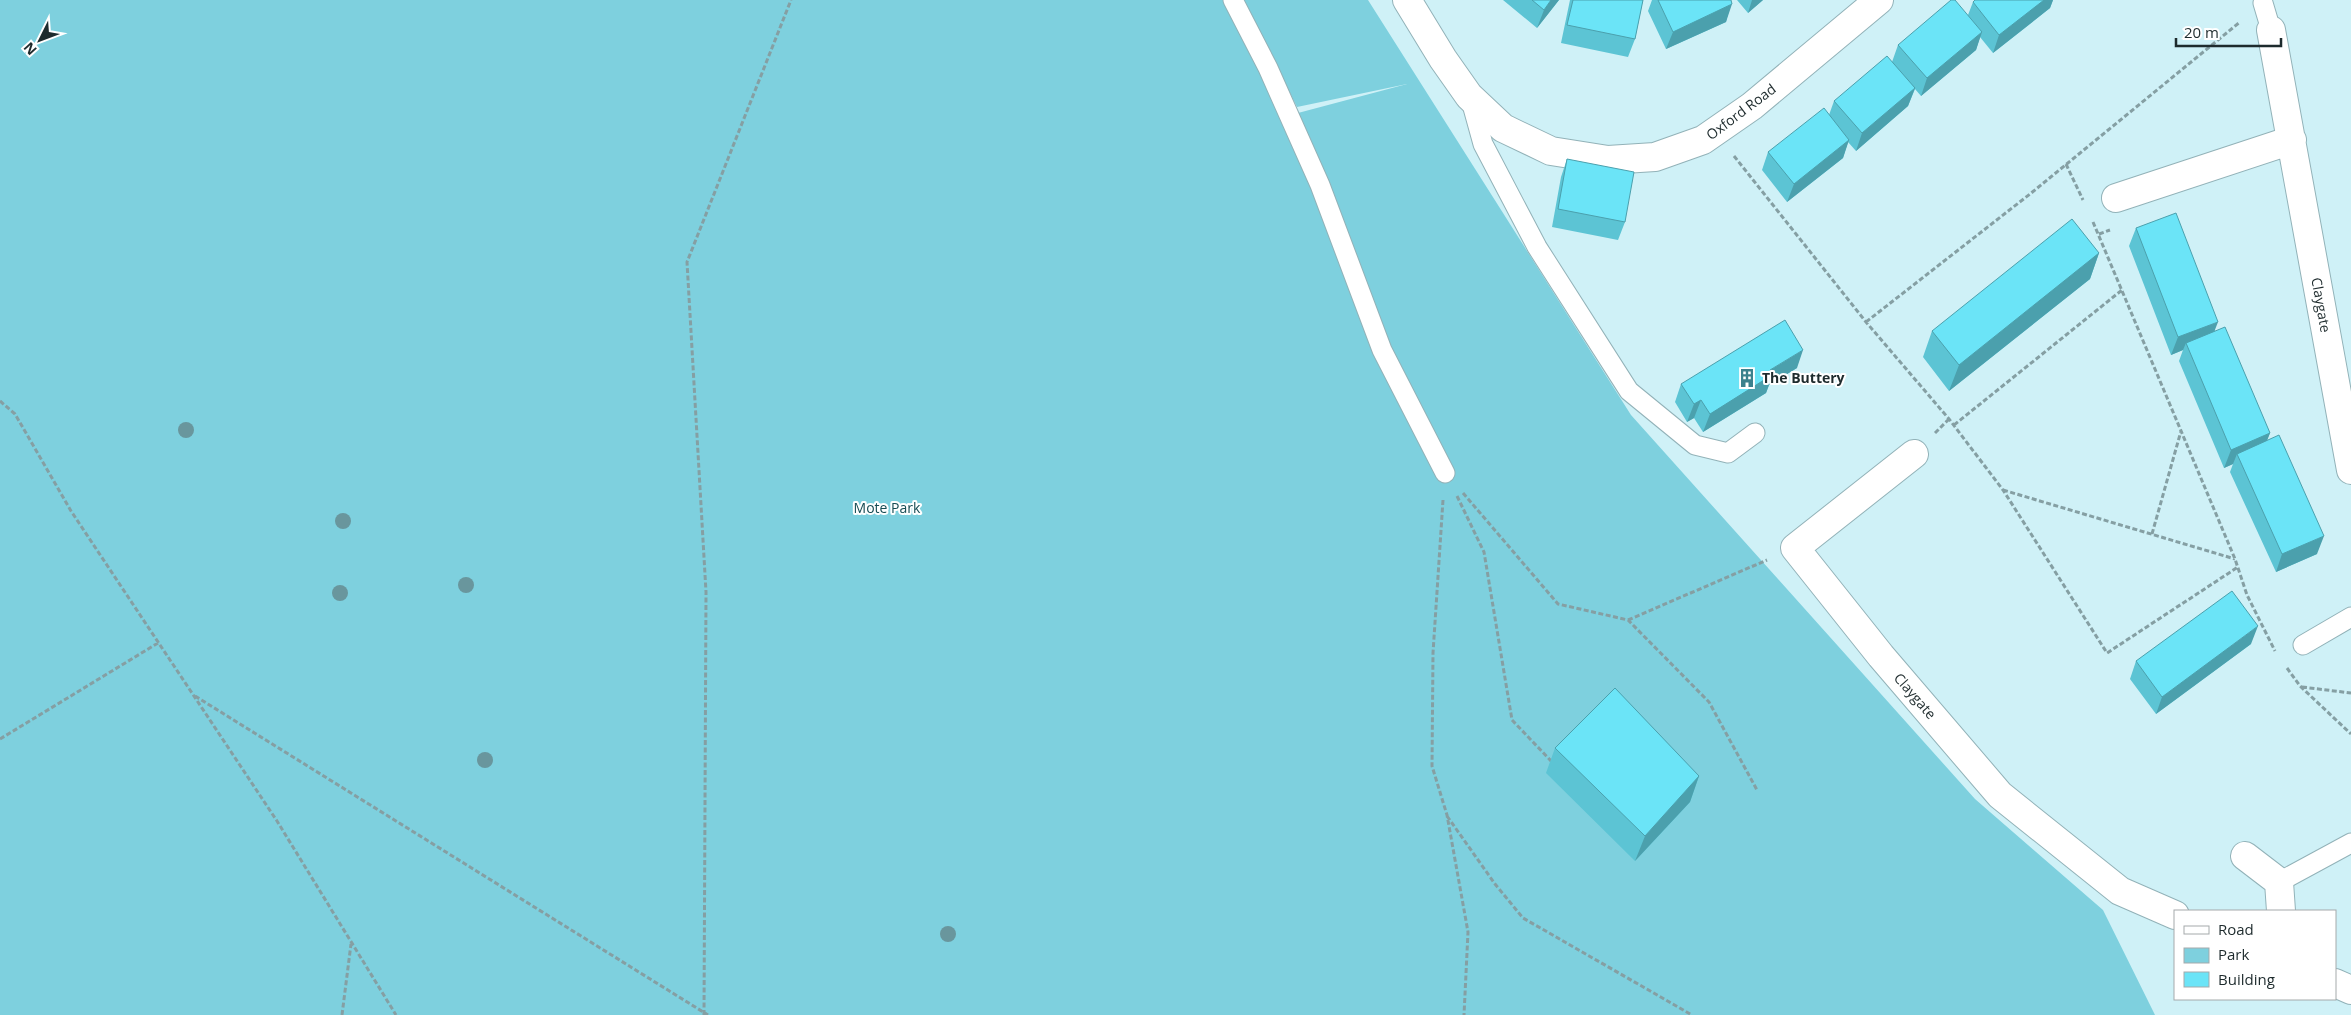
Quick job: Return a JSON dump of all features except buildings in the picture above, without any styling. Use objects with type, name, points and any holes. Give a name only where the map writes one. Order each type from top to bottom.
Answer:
[{"type":"street","name":"Oxford Road","points":[[1407,0],[1443,59],[1469,96],[1503,128],[1551,151],[1608,160],[1655,157],[1703,140],[1752,106],[1879,0]]},
{"type":"street","name":"Claygate","points":[[2271,30],[2351,470]]},
{"type":"street","points":[[2116,198],[2292,140]]},
{"type":"street","points":[[1795,548],[1914,454]]},
{"type":"street","name":"Claygate","points":[[1795,548],[1881,656],[2000,795],[2120,891],[2174,915]]},
{"type":"street","points":[[2245,856],[2279,882],[2281,910]]},
{"type":"street","points":[[2336,983],[2351,990]]},
{"type":"lane","points":[[1233,0],[1268,68],[1320,185],[1382,350],[1445,473]]},
{"type":"lane","points":[[2263,3],[2271,30]]},
{"type":"lane","points":[[1469,96],[1482,144],[1537,247],[1629,391],[1695,445],[1728,453],[1754,433]]},
{"type":"lane","points":[[2302,645],[2351,617]]},
{"type":"lane","points":[[2279,882],[2351,843]]},
{"type":"path","points":[[704,1013],[706,592],[687,262],[791,0]]},
{"type":"path","points":[[1866,322],[2066,164],[2263,3]]},
{"type":"path","points":[[1715,132],[1866,322],[1954,425],[2003,490],[2107,653],[2238,567]]},
{"type":"path","points":[[2066,164],[2087,208]]},
{"type":"path","points":[[2091,217],[2235,559],[2247,595],[2277,654]]},
{"type":"path","points":[[1954,425],[2122,290]]},
{"type":"path","points":[[0,401],[15,414],[71,511],[277,821],[396,1015]]},
{"type":"path","points":[[2152,534],[2182,431]]},
{"type":"path","points":[[1445,473],[1558,604],[1628,620],[1709,702],[1757,790]]},
{"type":"path","points":[[1445,473],[1484,552],[1512,720],[1555,765]]},
{"type":"path","points":[[1445,473],[1433,653],[1432,766],[1447,816],[1468,932],[1464,1015]]},
{"type":"path","points":[[2003,490],[2235,559]]},
{"type":"path","points":[[1628,620],[1795,548]]},
{"type":"path","points":[[0,739],[158,642]]},
{"type":"path","points":[[2282,662],[2300,686],[2351,734]]},
{"type":"path","points":[[2300,686],[2311,690],[2351,693]]},
{"type":"path","points":[[193,694],[708,1015]]},
{"type":"path","points":[[1447,816],[1495,884],[1523,918],[1692,1015]]},
{"type":"path","points":[[342,1015],[352,943]]},
{"type":"green space","name":"Mote Park","points":[[0,0],[1240,0],[1298,113],[1407,84],[1297,107],[1243,0],[1368,0],[1631,415],[1975,799],[2103,910],[2155,1015],[0,1015]]},
{"type":"place","name":"The Buttery","points":[[1747,378]]}]
